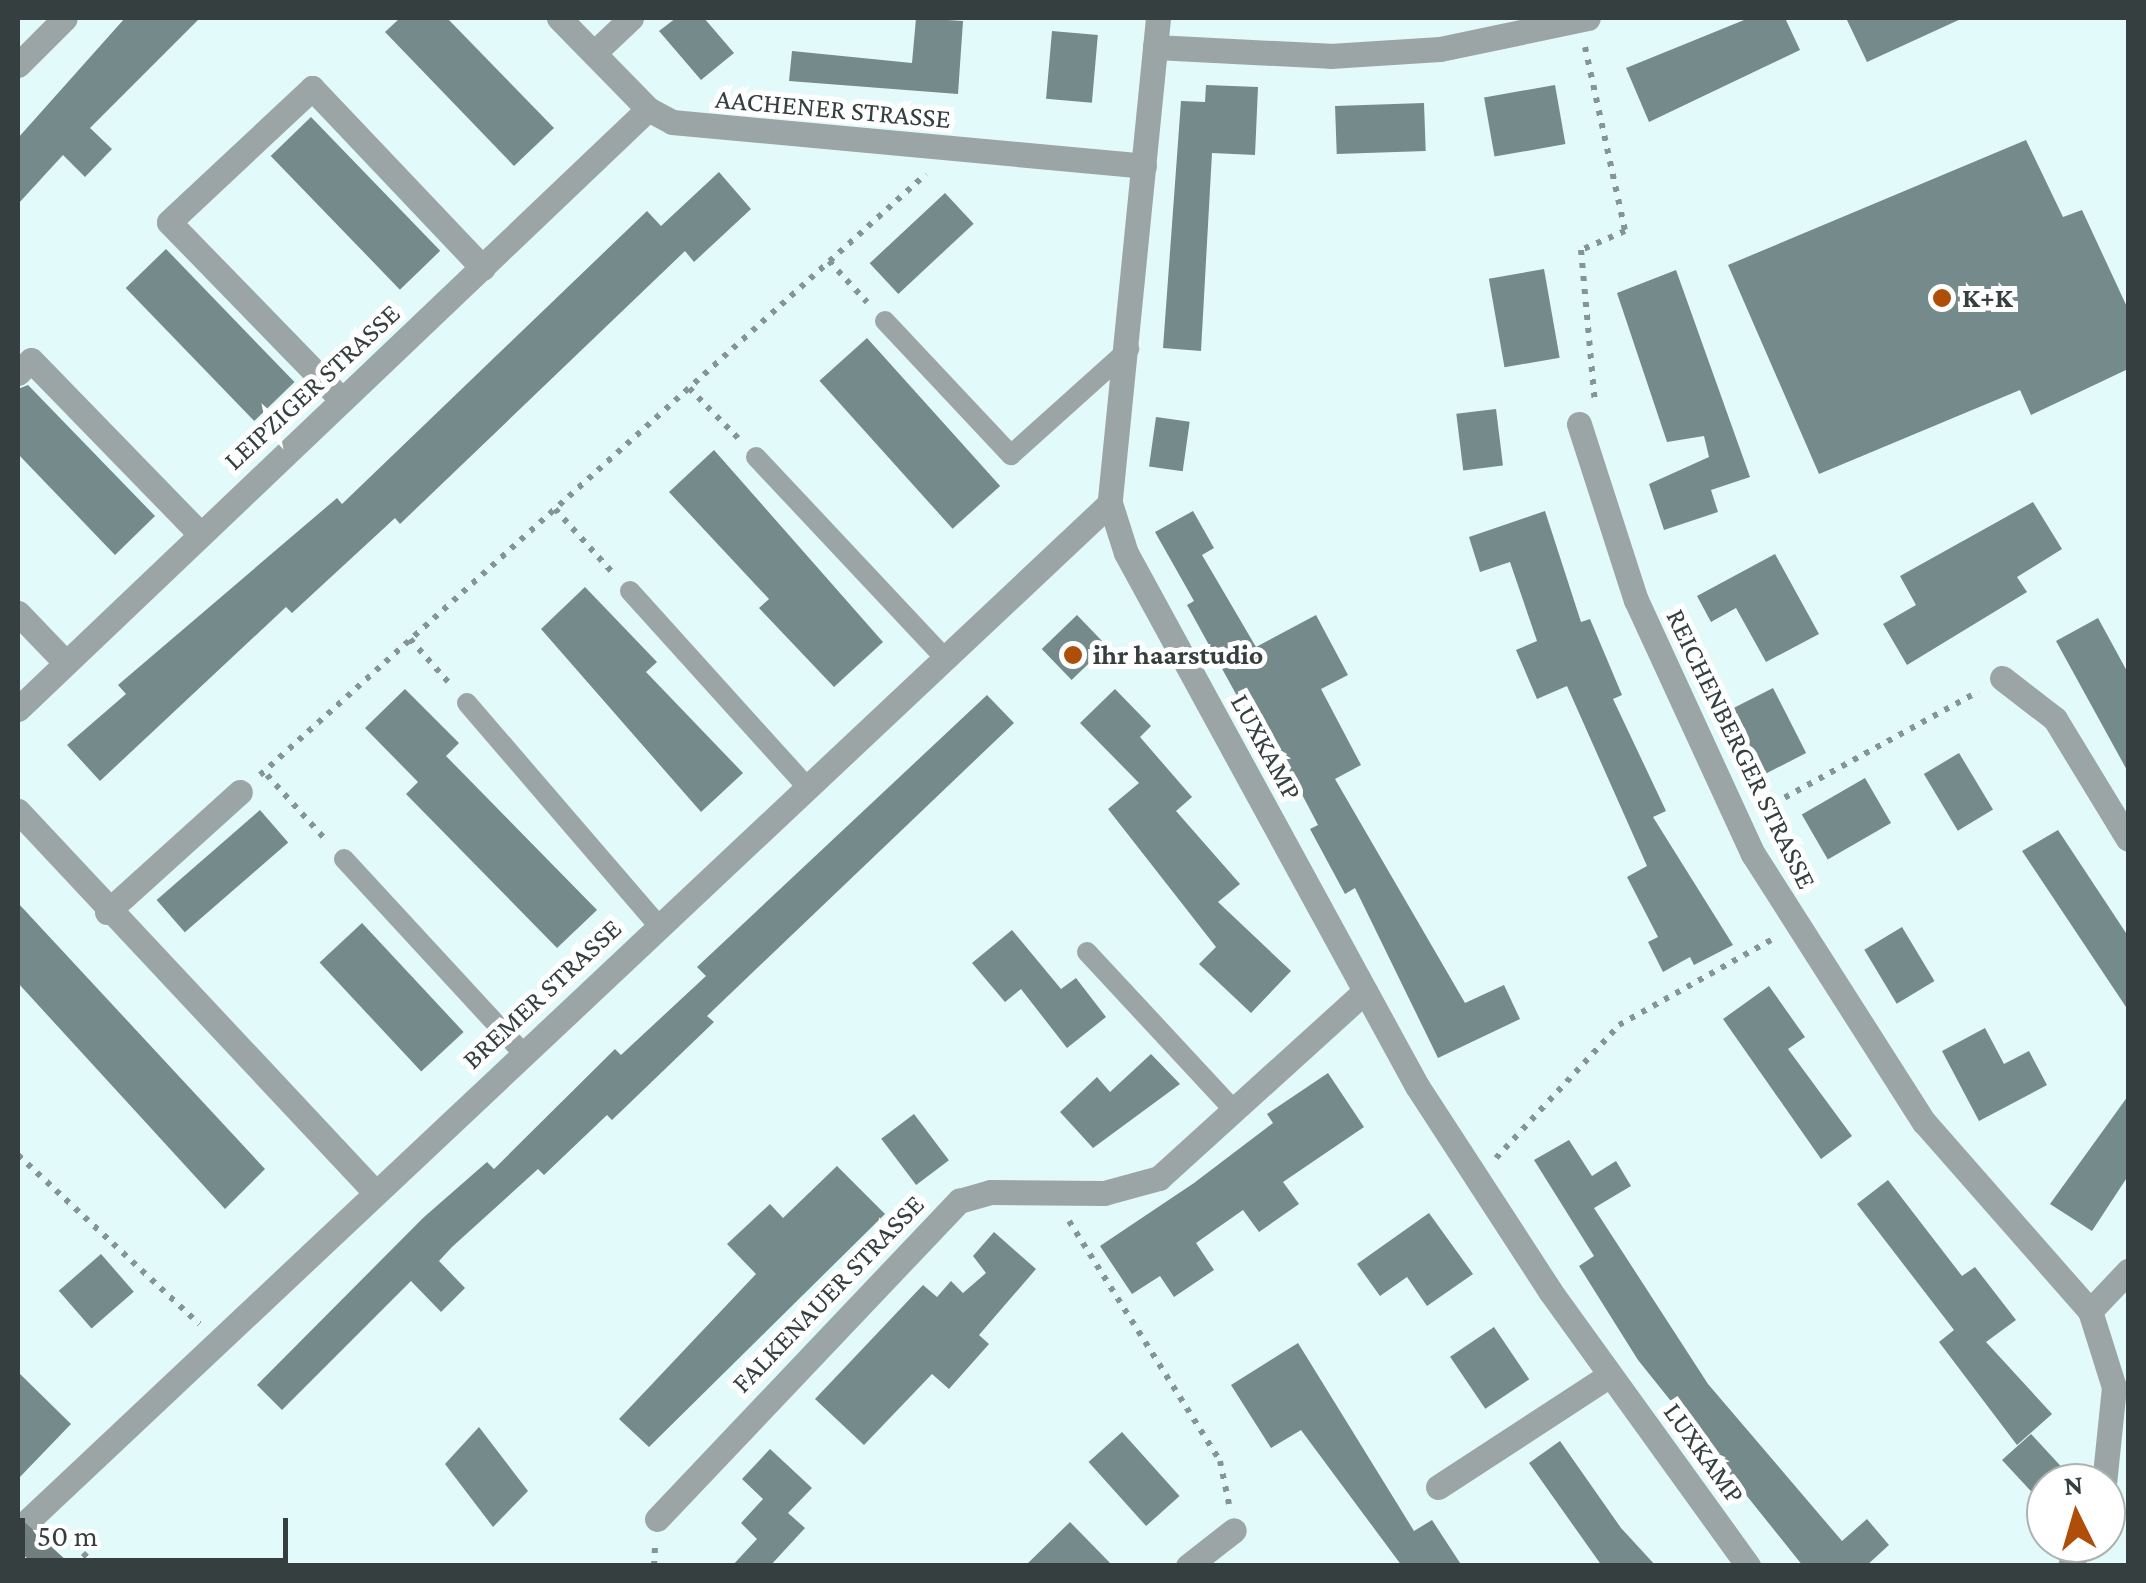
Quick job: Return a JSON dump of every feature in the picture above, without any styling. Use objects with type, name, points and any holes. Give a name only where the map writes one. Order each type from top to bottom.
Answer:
[{"type":"street","points":[[18,65],[65,18]]},
{"type":"street","name":"AACHENER STRASSE","points":[[559,18],[648,109],[701,127],[1144,166]]},
{"type":"street","points":[[594,53],[631,18]]},
{"type":"street","name":"LUXKAMP","points":[[1158,18],[1130,348],[1110,504],[1126,554],[1365,991],[1477,1179],[1610,1375],[1748,1566]]},
{"type":"street","points":[[1156,48],[1330,56],[1440,50],[1583,19]]},
{"type":"street","points":[[342,400],[169,222],[312,88],[484,268]]},
{"type":"street","name":"LEIPZIGER STRASSE","points":[[18,705],[648,109]]},
{"type":"street","points":[[18,374],[31,360],[199,534]]},
{"type":"street","name":"REICHENBERGER STRASSE","points":[[1579,424],[1636,600],[1738,823],[1796,926],[1924,1122],[2090,1311],[2114,1387],[2106,1463]]},
{"type":"street","name":"BREMER STRASSE","points":[[18,1531],[373,1190],[1110,504]]},
{"type":"street","points":[[18,613],[54,668]]},
{"type":"street","points":[[2002,678],[2055,718],[2128,839]]},
{"type":"street","points":[[107,912],[240,792]]},
{"type":"street","points":[[18,811],[107,912],[373,1190]]},
{"type":"street","name":"FALKENAUER STRASSE","points":[[657,1520],[959,1201],[1104,1193],[1159,1178],[1365,991]]},
{"type":"street","points":[[2090,1311],[2128,1271]]},
{"type":"street","points":[[1438,1487],[1610,1375]]},
{"type":"street","points":[[1188,1566],[1234,1530]]},
{"type":"street","points":[[18,1531],[54,1566]]},
{"type":"lane","points":[[886,321],[1011,455],[1130,348]]},
{"type":"lane","points":[[756,457],[944,657]]},
{"type":"lane","points":[[630,591],[808,788]]},
{"type":"lane","points":[[467,702],[659,926]]},
{"type":"lane","points":[[344,859],[523,1054]]},
{"type":"lane","points":[[1087,952],[1234,1110]]},
{"type":"path","points":[[1579,424],[1600,396],[1582,250],[1626,230],[1583,19]]},
{"type":"path","points":[[240,792],[953,150]]},
{"type":"path","points":[[829,261],[886,321]]},
{"type":"path","points":[[689,388],[756,457]]},
{"type":"path","points":[[555,509],[630,591]]},
{"type":"path","points":[[410,640],[467,702]]},
{"type":"path","points":[[1738,823],[2002,678]]},
{"type":"path","points":[[264,771],[344,859]]},
{"type":"path","points":[[1477,1179],[1619,1024],[1796,926]]},
{"type":"path","points":[[18,1154],[216,1340]]},
{"type":"path","points":[[1055,1193],[1100,1283],[1220,1461],[1234,1530]]},
{"type":"building","points":[[125,18],[200,18],[90,128],[112,149],[85,177],[63,155],[18,204],[18,138]]},
{"type":"building","points":[[400,18],[447,18],[554,128],[514,166],[385,32]]},
{"type":"building","points":[[676,18],[704,18],[734,53],[701,80],[659,31]]},
{"type":"building","points":[[916,18],[963,21],[958,94],[789,81],[792,51],[912,63]]},
{"type":"building","points":[[1749,18],[1785,18],[1800,50],[1649,122],[1626,68]]},
{"type":"building","points":[[1846,18],[1963,18],[1867,62]]},
{"type":"building","points":[[1052,31],[1098,35],[1092,103],[1046,99]]},
{"type":"building","points":[[1206,85],[1258,87],[1255,155],[1212,153],[1201,351],[1163,348],[1181,101],[1205,102]]},
{"type":"building","points":[[1555,85],[1565,144],[1495,157],[1484,98]]},
{"type":"building","points":[[1424,103],[1426,151],[1337,154],[1335,106]]},
{"type":"building","points":[[311,117],[440,251],[400,290],[271,156]]},
{"type":"building","points":[[2026,140],[2063,217],[2082,210],[2128,309],[2128,369],[2031,415],[2020,390],[1819,474],[1728,265]]},
{"type":"building","points":[[719,172],[751,209],[694,262],[685,251],[400,524],[395,518],[292,613],[286,607],[100,781],[67,745],[126,694],[118,685],[337,498],[342,504],[647,211],[661,226]]},
{"type":"building","points":[[945,193],[974,224],[898,294],[870,263]]},
{"type":"building","points":[[166,249],[295,382],[254,421],[126,288]]},
{"type":"building","points":[[1544,269],[1560,358],[1504,367],[1489,279]]},
{"type":"building","points":[[1676,270],[1750,477],[1711,490],[1718,512],[1664,530],[1649,484],[1709,457],[1704,436],[1667,442],[1617,293]]},
{"type":"building","points":[[867,338],[1000,486],[953,529],[819,381]]},
{"type":"building","points":[[28,385],[155,516],[115,555],[18,454],[18,389]]},
{"type":"building","points":[[1496,409],[1503,466],[1463,470],[1456,414]]},
{"type":"building","points":[[1156,417],[1190,422],[1183,471],[1149,467]]},
{"type":"building","points":[[714,450],[883,642],[834,687],[759,608],[769,599],[669,492]]},
{"type":"building","points":[[2033,502],[2062,549],[2017,577],[2027,592],[1907,665],[1883,624],[1916,605],[1900,576]]},
{"type":"building","points":[[1193,511],[1214,548],[1202,555],[1256,647],[1316,615],[1348,675],[1321,689],[1361,765],[1335,779],[1465,1003],[1504,985],[1520,1019],[1438,1058],[1355,888],[1345,894],[1310,829],[1318,825],[1263,720],[1253,725],[1187,605],[1194,601],[1155,532]]},
{"type":"building","points":[[1545,511],[1581,622],[1590,619],[1622,695],[1613,699],[1666,811],[1653,817],[1733,945],[1694,965],[1690,957],[1663,972],[1648,942],[1658,937],[1627,877],[1647,866],[1567,686],[1537,699],[1516,650],[1537,641],[1510,562],[1480,572],[1469,537]]},
{"type":"building","points":[[1775,554],[1819,634],[1766,662],[1736,608],[1711,622],[1697,596]]},
{"type":"building","points":[[585,587],[657,662],[646,672],[743,773],[701,812],[541,629]]},
{"type":"building","points":[[1077,615],[1107,646],[1072,680],[1042,649]]},
{"type":"building","points":[[2098,618],[2128,673],[2128,772],[2056,641]]},
{"type":"building","points":[[1773,688],[1806,753],[1764,774],[1731,709]]},
{"type":"building","points":[[405,689],[459,743],[446,756],[597,910],[557,948],[406,794],[418,782],[365,728]]},
{"type":"building","points":[[1115,689],[1151,726],[1140,737],[1192,797],[1176,811],[1240,884],[1218,902],[1291,971],[1251,1013],[1199,964],[1216,947],[1108,809],[1139,783],[1080,723]]},
{"type":"building","points":[[987,695],[1014,723],[707,1016],[714,1022],[612,1120],[607,1115],[544,1175],[538,1169],[452,1247],[439,1261],[465,1288],[441,1312],[411,1281],[282,1410],[257,1385],[423,1218],[487,1162],[494,1169],[615,1049],[621,1055],[706,976],[697,967]]},
{"type":"building","points":[[1959,753],[1993,810],[1958,831],[1924,774]]},
{"type":"building","points":[[1865,778],[1891,823],[1828,860],[1802,814]]},
{"type":"building","points":[[260,810],[288,842],[185,932],[157,900]]},
{"type":"building","points":[[2058,830],[2128,936],[2128,1010],[2022,851]]},
{"type":"building","points":[[18,903],[265,1169],[225,1209],[18,983]]},
{"type":"building","points":[[362,923],[464,1032],[421,1072],[320,963]]},
{"type":"building","points":[[1902,927],[1934,981],[1897,1004],[1864,950]]},
{"type":"building","points":[[1012,930],[1061,989],[1076,978],[1106,1017],[1067,1048],[1021,989],[1005,1002],[972,963]]},
{"type":"building","points":[[1769,986],[1805,1037],[1788,1049],[1852,1136],[1821,1159],[1723,1019]]},
{"type":"building","points":[[1985,1028],[2004,1064],[2029,1051],[2047,1085],[1979,1121],[1942,1051]]},
{"type":"building","points":[[1151,1054],[1180,1084],[1093,1148],[1060,1112],[1097,1077],[1110,1092]]},
{"type":"building","points":[[1328,1073],[1364,1127],[1283,1182],[1299,1204],[1259,1232],[1243,1210],[1196,1243],[1214,1270],[1174,1297],[1160,1276],[1132,1294],[1100,1246],[1194,1183],[1273,1123],[1267,1114]]},
{"type":"building","points":[[2128,1096],[2128,1176],[2092,1231],[2050,1204]]},
{"type":"building","points":[[914,1114],[949,1160],[916,1185],[881,1139]]},
{"type":"building","points":[[1569,1140],[1592,1176],[1616,1161],[1631,1186],[1594,1208],[1708,1384],[1842,1541],[1867,1519],[1889,1545],[1866,1566],[1803,1566],[1638,1360],[1579,1266],[1594,1256],[1534,1160]]},
{"type":"building","points":[[837,1166],[885,1214],[649,1447],[619,1419],[756,1274],[727,1244],[770,1204],[783,1218]]},
{"type":"building","points":[[1888,1180],[1962,1276],[1975,1267],[2016,1320],[1986,1342],[2052,1414],[2017,1445],[1939,1342],[1954,1330],[1857,1204]]},
{"type":"building","points":[[1429,1213],[1473,1274],[1427,1306],[1407,1277],[1380,1296],[1357,1264]]},
{"type":"building","points":[[994,1232],[1036,1269],[979,1335],[989,1344],[949,1389],[932,1374],[864,1445],[815,1399],[923,1285],[937,1297],[951,1281],[963,1293],[986,1273],[973,1256]]},
{"type":"building","points":[[101,1254],[134,1292],[92,1328],[59,1291]]},
{"type":"building","points":[[1494,1327],[1529,1379],[1485,1409],[1450,1357]]},
{"type":"building","points":[[1298,1343],[1414,1531],[1432,1520],[1462,1566],[1402,1566],[1301,1430],[1271,1448],[1231,1385]]},
{"type":"building","points":[[18,1372],[71,1424],[18,1479]]},
{"type":"building","points":[[479,1427],[528,1491],[493,1527],[445,1464]]},
{"type":"building","points":[[1122,1432],[1180,1496],[1146,1526],[1089,1462]]},
{"type":"building","points":[[2031,1434],[2058,1463],[2026,1463],[2026,1486],[2002,1460]]},
{"type":"building","points":[[1560,1441],[1621,1528],[1656,1566],[1602,1566],[1529,1463]]},
{"type":"building","points":[[770,1449],[812,1488],[788,1513],[805,1528],[770,1566],[732,1566],[757,1539],[741,1523],[763,1499],[742,1479]]},
{"type":"building","points":[[1070,1522],[1113,1566],[1025,1566]]},
{"type":"place","name":"K+K","points":[[1942,298]]},
{"type":"place","name":"ihr haarstudio","points":[[1073,655]]}]
